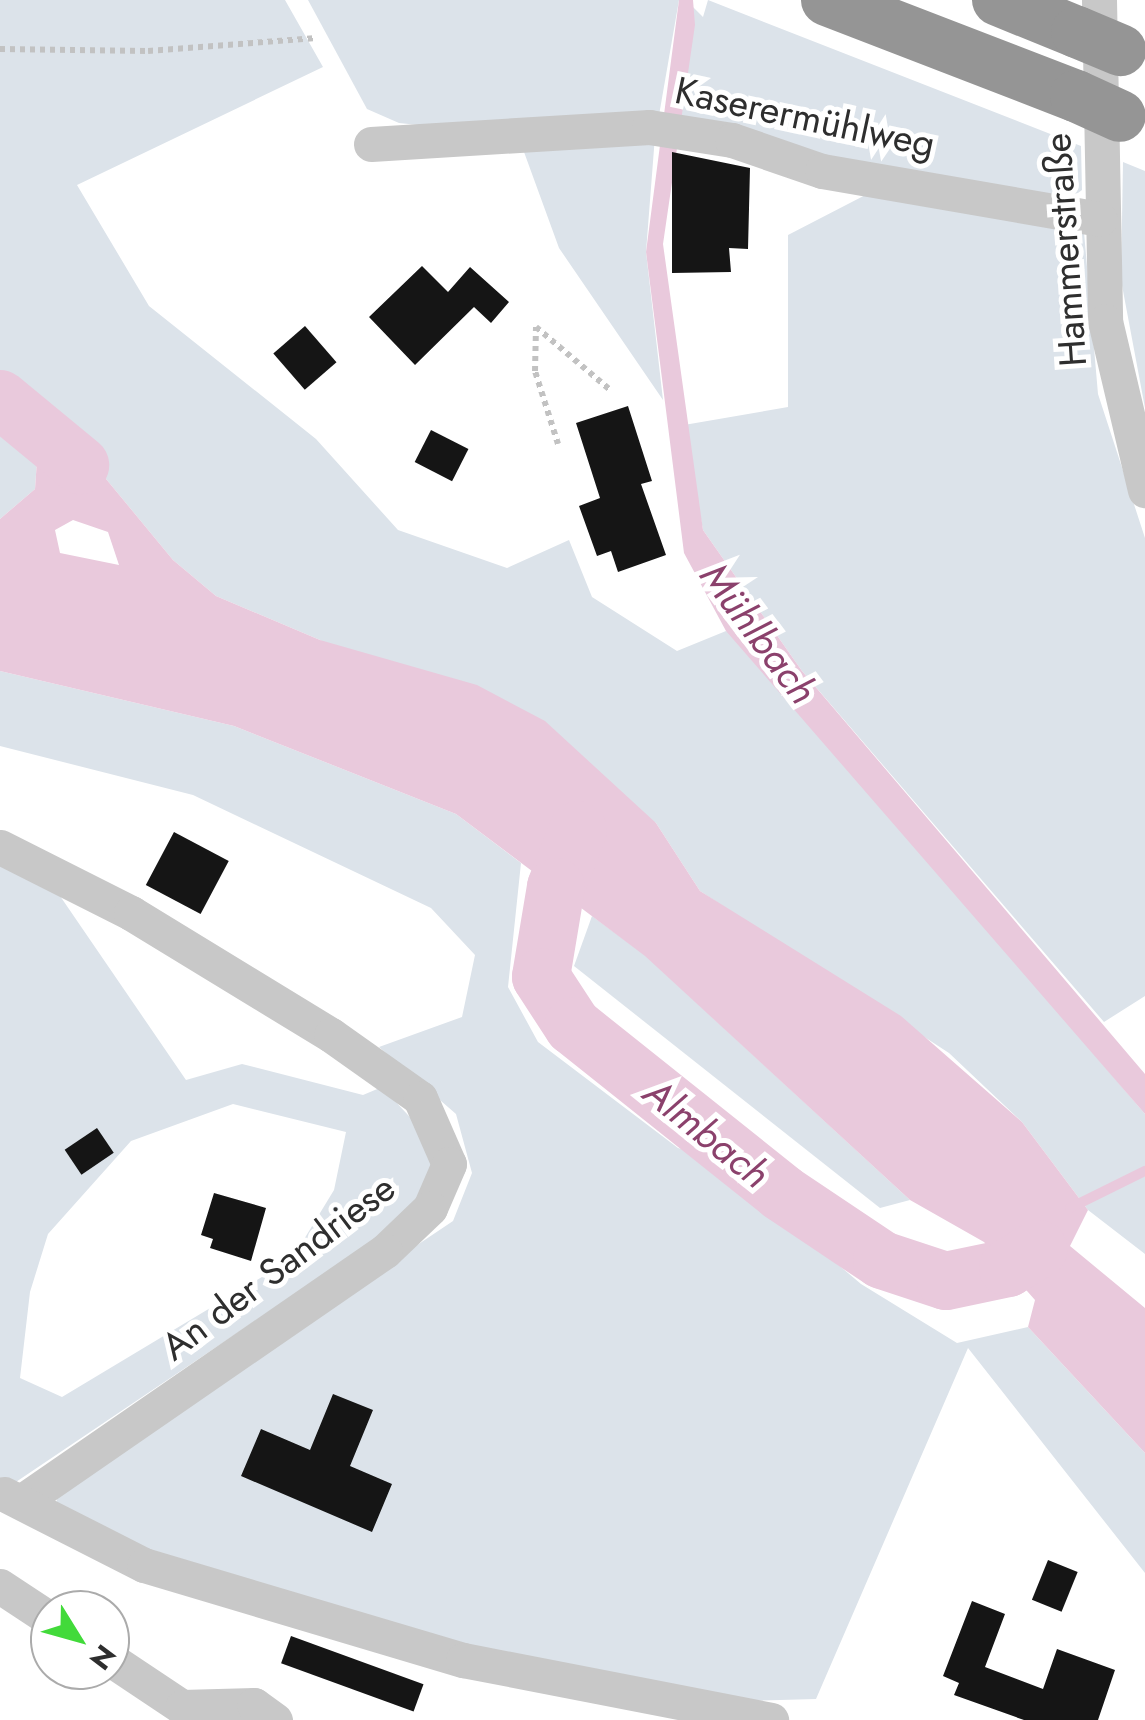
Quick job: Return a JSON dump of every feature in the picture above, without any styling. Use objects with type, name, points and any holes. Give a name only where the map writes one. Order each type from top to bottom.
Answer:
[{"type":"highway","points":[[828,0],[1114,113]]},
{"type":"highway","points":[[998,0],[1110,36]]},
{"type":"street","name":"Hammerstraße","points":[[1110,36],[1100,219],[1105,320],[1145,490]]},
{"type":"street","name":"Kaserermühlweg","points":[[372,144],[649,127],[691,133],[822,171],[1100,219]]},
{"type":"street","name":"An der Sandriese","points":[[0,848],[131,913],[332,1035],[420,1098],[448,1164],[430,1208],[384,1250],[10,1497],[144,1565],[463,1660],[772,1720]]},
{"type":"street","points":[[0,1586],[30,1606]]},
{"type":"street","points":[[130,1672],[182,1707],[254,1705],[275,1720]]},
{"type":"path","points":[[0,49],[317,38]]},
{"type":"path","points":[[558,444],[535,371],[536,327],[609,389]]},
{"type":"shaded area","points":[[0,0],[285,0],[323,67],[77,185],[149,306],[316,439],[398,530],[507,568],[569,540],[592,597],[677,651],[726,631],[739,637],[1145,1114],[1145,1254],[1088,1210],[1022,1122],[949,1053],[700,891],[656,823],[320,640],[216,596],[173,560],[40,399],[24,433],[37,460],[35,489],[0,519]]},
{"type":"shaded area","points":[[308,0],[679,0],[658,121],[477,131],[399,123],[367,109]]},
{"type":"shaded area","points":[[708,0],[1081,146],[1082,190],[1067,201],[1010,195],[679,123],[691,5],[703,17]]},
{"type":"shaded area","points":[[655,136],[646,252],[663,400],[559,248],[524,152]]},
{"type":"shaded area","points":[[1123,162],[1145,171],[1145,408],[1121,280]]},
{"type":"shaded area","points":[[877,189],[1084,232],[1098,394],[1145,538],[1145,996],[1104,1022],[802,671],[703,530],[684,425],[788,407],[788,235]]},
{"type":"shaded area","points":[[0,671],[234,726],[456,814],[521,863],[508,987],[538,1042],[678,1148],[713,1159],[861,1284],[957,1343],[1028,1327],[1145,1453],[1145,1573],[968,1348],[816,1699],[745,1701],[509,1661],[152,1553],[55,1507],[61,1484],[453,1221],[472,1173],[456,1114],[379,1047],[462,1017],[475,955],[431,908],[193,795],[0,746]]},
{"type":"shaded area","points":[[0,858],[45,874],[186,1080],[242,1064],[363,1095],[382,1087],[420,1128],[432,1165],[418,1200],[387,1232],[10,1486],[0,1481]],"holes":[[[233,1104],[346,1132],[334,1190],[292,1259],[62,1397],[20,1378],[30,1292],[48,1234],[131,1141]]]},
{"type":"shaded area","points":[[592,916],[645,955],[910,1200],[880,1208],[574,966]]},
{"type":"water","points":[[679,0],[693,0],[695,25],[663,244],[703,530],[802,671],[1145,1074],[1145,1114],[726,631],[684,553],[646,252]]},
{"type":"water","points":[[40,399],[173,560],[216,596],[320,640],[477,685],[545,721],[656,823],[700,891],[901,1016],[1022,1122],[1088,1210],[1070,1246],[1145,1308],[1145,1453],[1028,1327],[1035,1300],[984,1242],[910,1200],[645,956],[456,814],[234,726],[0,671],[0,519],[35,489],[37,460],[24,433],[26,412]],"holes":[[[73,520],[108,532],[119,565],[60,553],[55,530]]]},
{"type":"building","points":[[672,152],[750,168],[748,249],[729,248],[731,272],[672,273]]},
{"type":"building","points":[[422,266],[448,292],[470,267],[509,302],[491,323],[474,307],[415,365],[369,317]]},
{"type":"building","points":[[305,326],[336,362],[305,390],[273,354]]},
{"type":"building","points":[[628,406],[652,481],[641,484],[666,555],[618,572],[611,551],[597,556],[579,506],[600,498],[576,423]]},
{"type":"building","points":[[431,430],[468,449],[452,481],[415,462]]},
{"type":"building","points":[[174,832],[229,861],[201,914],[146,885]]},
{"type":"building","points":[[97,1128],[114,1153],[81,1175],[65,1150]]},
{"type":"building","points":[[214,1193],[266,1208],[251,1261],[210,1248],[213,1239],[201,1235]]},
{"type":"building","points":[[333,1394],[373,1410],[350,1466],[392,1484],[372,1532],[241,1476],[261,1429],[310,1450]]},
{"type":"building","points":[[1048,1560],[1078,1572],[1062,1612],[1032,1600]]},
{"type":"building","points":[[972,1601],[1005,1614],[985,1667],[1043,1689],[1057,1649],[1115,1670],[1098,1720],[1024,1720],[954,1695],[959,1683],[943,1676]]},
{"type":"building","points":[[291,1636],[423,1684],[414,1711],[281,1663]]},
{"type":"waterway","name":"Almbach","points":[[0,399],[80,465]]},
{"type":"waterway","name":"Almbach","points":[[578,830],[556,887],[541,977],[573,1026],[782,1193],[882,1260],[946,1281],[1008,1268],[1038,1249]]},
{"type":"waterway","name":"Mühlbach","points":[[1070,1208],[1145,1171]]}]
